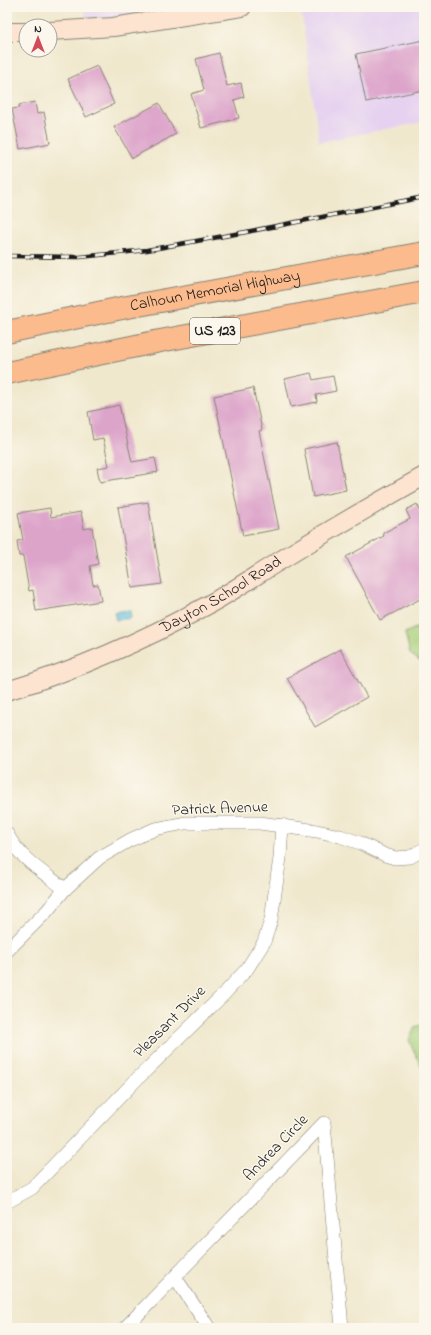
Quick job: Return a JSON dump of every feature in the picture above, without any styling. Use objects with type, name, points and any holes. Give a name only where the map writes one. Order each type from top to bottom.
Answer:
[{"type":"highway","name":"Calhoun Memorial Highway","points":[[7,332],[122,308],[424,254]]},
{"type":"highway","name":"US 123","points":[[7,373],[160,341],[424,292]]},
{"type":"street","points":[[58,30],[113,27],[242,7]]},
{"type":"street","points":[[7,32],[18,32]]},
{"type":"street","name":"Dayton School Road","points":[[7,691],[41,681],[124,648],[207,606],[327,531],[424,476]]},
{"type":"street","name":"Patrick Avenue","points":[[7,951],[47,911],[65,889],[99,858],[130,840],[155,829],[185,823],[260,822],[340,836],[395,858],[410,857],[424,849]]},
{"type":"street","name":"Pleasant Drive","points":[[7,1202],[32,1188],[135,1081],[224,994],[247,969],[264,942],[271,920],[280,858],[282,825]]},
{"type":"street","points":[[7,834],[24,857],[65,889]]},
{"type":"street","name":"Andrea Circle","points":[[125,1328],[324,1123],[342,1328]]},
{"type":"street","points":[[175,1277],[209,1328]]},
{"type":"shaded area","points":[[85,7],[182,7],[86,25]]},
{"type":"shaded area","points":[[301,7],[424,7],[424,122],[319,142]]},
{"type":"green space","points":[[424,624],[424,664],[410,654],[405,633]]},
{"type":"green space","points":[[424,1024],[424,1073],[409,1040],[415,1027]]},
{"type":"water","points":[[130,610],[131,618],[116,620],[114,612]]},
{"type":"building","points":[[424,40],[424,90],[366,102],[356,54]]},
{"type":"building","points":[[219,53],[227,86],[241,83],[244,97],[234,100],[239,118],[201,128],[191,94],[204,90],[196,59]]},
{"type":"building","points":[[97,66],[114,104],[86,117],[68,79]]},
{"type":"building","points":[[35,102],[37,114],[44,112],[50,143],[20,149],[12,109],[19,108],[19,105]]},
{"type":"building","points":[[159,103],[176,134],[132,158],[114,127]]},
{"type":"building","points":[[311,373],[313,380],[333,376],[336,391],[316,395],[317,402],[291,407],[285,379]]},
{"type":"building","points":[[253,388],[262,430],[259,431],[279,529],[243,536],[214,396]]},
{"type":"building","points":[[119,405],[132,462],[155,458],[158,472],[100,482],[97,468],[109,466],[103,438],[93,440],[88,412]]},
{"type":"building","points":[[337,442],[346,490],[313,497],[304,449]]},
{"type":"building","points":[[148,502],[162,584],[132,588],[118,507]]},
{"type":"building","points":[[417,504],[421,512],[424,511],[424,597],[380,620],[346,557],[384,536],[383,533],[410,519],[406,510]]},
{"type":"building","points":[[50,508],[51,517],[81,512],[84,529],[92,527],[98,564],[90,566],[93,585],[98,584],[101,601],[36,611],[33,590],[29,591],[23,556],[19,556],[17,541],[23,540],[18,513]]},
{"type":"building","points":[[340,649],[367,697],[315,727],[287,678]]},
{"type":"railway","points":[[7,256],[80,257],[147,250],[424,197]]}]
